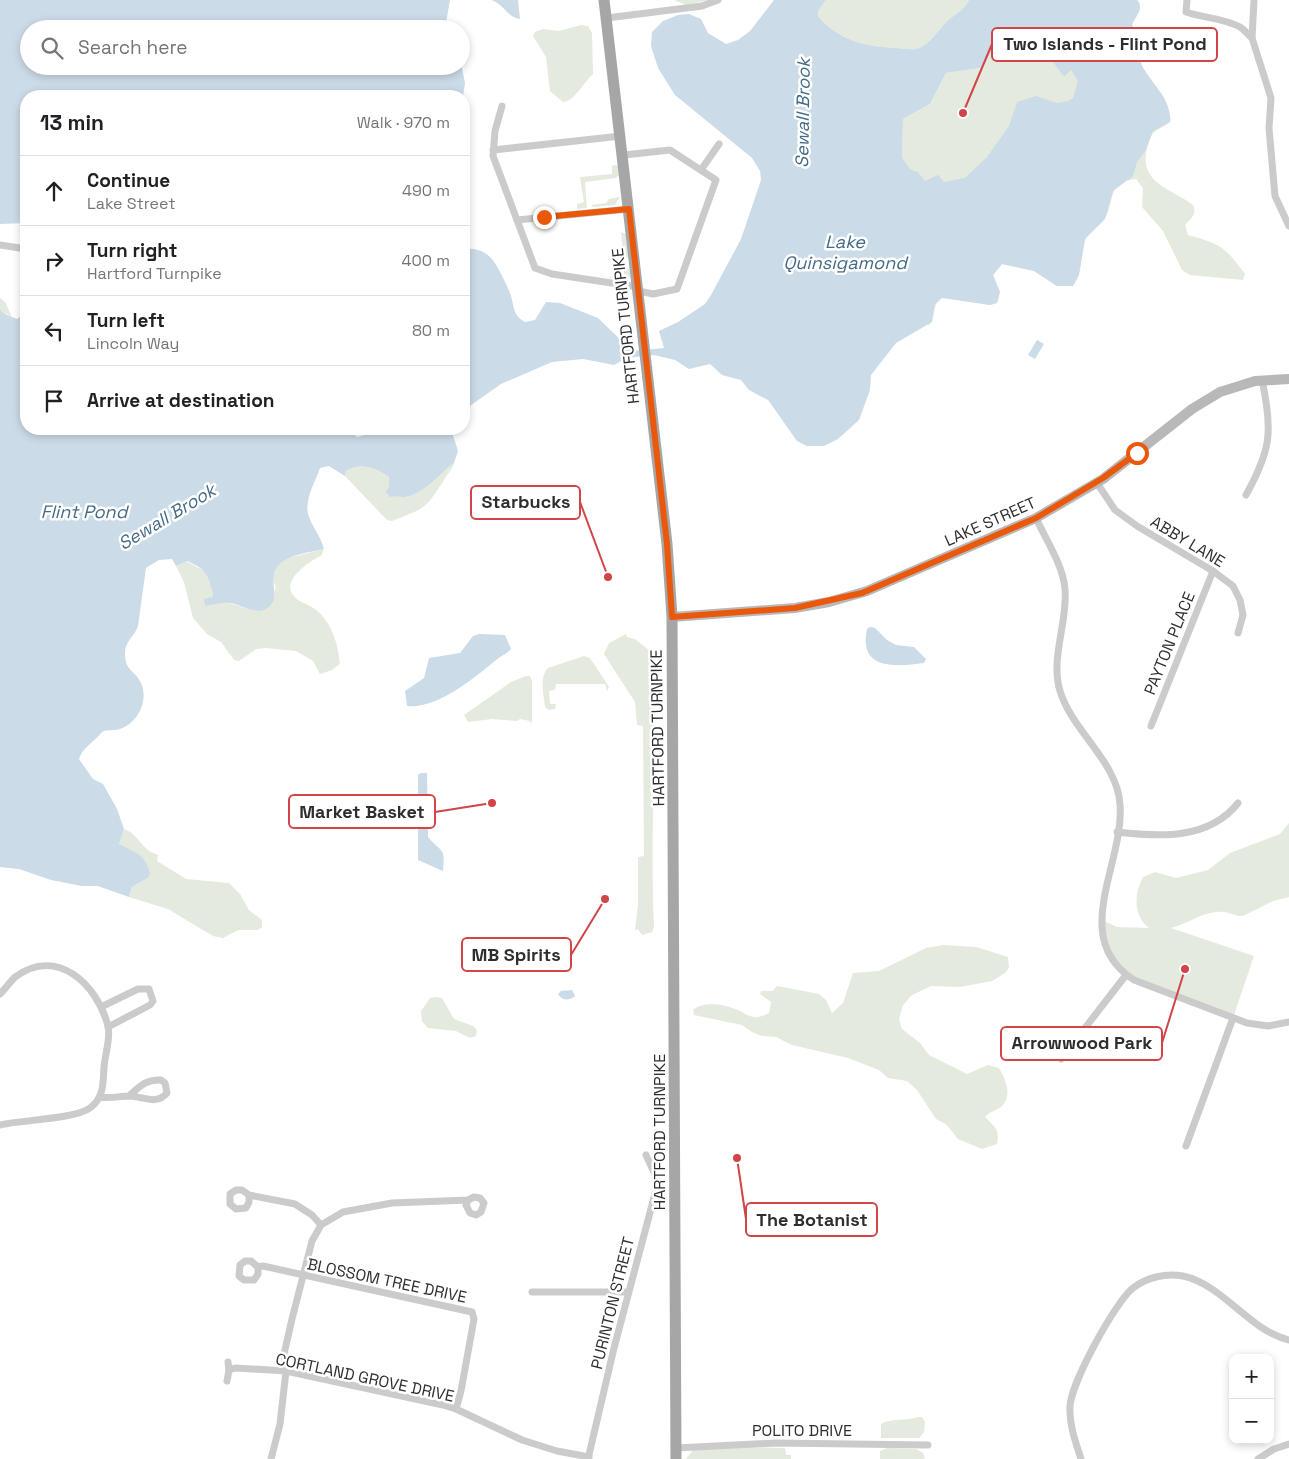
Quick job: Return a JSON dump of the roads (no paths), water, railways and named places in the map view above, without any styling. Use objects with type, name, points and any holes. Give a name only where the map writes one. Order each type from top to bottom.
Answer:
[{"type":"main road","name":"HARTFORD TURNPIKE","points":[[604,0],[639,289],[647,377],[667,544],[672,617],[676,1453]]},
{"type":"main road","name":"LAKE STREET","points":[[672,617],[783,610],[838,600],[872,589],[1036,518],[1097,482],[1202,402],[1226,389],[1262,380],[1289,379]]},
{"type":"street","points":[[607,18],[702,6],[718,0]]},
{"type":"street","points":[[1187,0],[1186,12],[1202,18],[1233,24],[1242,28],[1252,38]]},
{"type":"street","points":[[1254,0],[1252,38],[1271,98],[1269,128],[1274,190],[1289,226]]},
{"type":"street","points":[[502,106],[493,156],[537,269],[552,274],[639,289],[653,294],[671,292],[677,289],[680,282],[716,180],[670,150],[624,155]]},
{"type":"street","points":[[493,150],[621,136]]},
{"type":"street","points":[[701,170],[720,144]]},
{"type":"street","points":[[517,220],[629,209]]},
{"type":"street","points":[[0,245],[20,248]]},
{"type":"street","points":[[1246,495],[1262,466],[1267,451],[1268,406],[1262,380]]},
{"type":"street","name":"ABBY LANE","points":[[1097,482],[1115,510],[1137,526],[1213,571],[1233,586],[1240,600],[1244,615],[1238,632]]},
{"type":"street","points":[[1036,518],[1060,568],[1065,586],[1058,669],[1059,688],[1065,704],[1115,783],[1120,806],[1103,911],[1102,930],[1110,956],[1126,975],[1144,985],[1233,1018],[1268,1026],[1289,1022]]},
{"type":"street","name":"PAYTON PLACE","points":[[1151,726],[1213,571]]},
{"type":"street","points":[[1117,832],[1154,836],[1185,833],[1222,819],[1238,803]]},
{"type":"street","points":[[0,994],[16,977],[40,966],[64,967],[84,981],[101,1007],[108,1027],[100,1097],[88,1110],[75,1114],[0,1125]]},
{"type":"street","points":[[1061,1059],[1126,975]]},
{"type":"street","points":[[101,1007],[138,989],[149,989],[151,992],[153,1001],[150,1005],[108,1027]]},
{"type":"street","points":[[1186,1146],[1233,1018]]},
{"type":"street","points":[[100,1097],[108,1099],[129,1096],[159,1100],[167,1093],[167,1088],[161,1080],[154,1080],[143,1083],[129,1096]]},
{"type":"street","name":"PURINTON STREET","points":[[588,1458],[628,1292],[656,1189],[657,1179],[646,1155]]},
{"type":"street","points":[[249,1195],[295,1204],[312,1215],[321,1225]]},
{"type":"street","points":[[271,1459],[280,1424],[286,1371],[284,1354],[302,1275],[312,1241],[321,1225],[343,1212],[392,1203],[468,1200]]},
{"type":"street","name":"BLOSSOM TREE DRIVE","points":[[258,1267],[472,1312],[474,1319],[456,1409]]},
{"type":"street","points":[[1081,1459],[1070,1415],[1073,1390],[1117,1307],[1126,1294],[1139,1284],[1152,1278],[1167,1275],[1182,1276],[1196,1280],[1266,1332],[1289,1340]]},
{"type":"street","points":[[532,1292],[628,1292]]},
{"type":"street","points":[[227,1381],[228,1362]]},
{"type":"street","name":"CORTLAND GROVE DRIVE","points":[[229,1370],[235,1368],[286,1371],[456,1409],[522,1440],[588,1458]]},
{"type":"street","name":"POLITO DRIVE","points":[[676,1453],[776,1443],[928,1445]]},
{"type":"street","points":[[1258,1459],[1274,1448],[1289,1444]]},
{"type":"water","points":[[0,0],[450,0],[447,20],[20,20],[20,75],[463,75],[465,83],[464,90],[20,90],[20,223],[0,224]]},
{"type":"water","points":[[491,0],[518,0],[520,19],[512,16],[499,4]]},
{"type":"water","name":"Lake Quinsigamond","points":[[774,0],[826,0],[818,11],[818,16],[844,37],[873,46],[916,49],[925,45],[947,21],[965,7],[969,0],[1137,0],[1140,9],[1132,25],[1139,58],[1145,71],[1164,98],[1170,113],[1170,122],[1153,131],[1146,150],[1137,162],[1133,176],[1113,191],[1105,219],[1085,239],[1079,275],[1073,286],[1057,286],[1034,271],[1002,264],[993,275],[1000,292],[997,303],[990,305],[942,298],[935,304],[932,322],[896,343],[871,375],[870,390],[859,420],[838,439],[824,446],[807,446],[797,441],[768,400],[749,390],[741,380],[722,375],[710,364],[689,369],[675,360],[654,355],[627,358],[614,365],[583,359],[552,362],[501,384],[470,406],[470,249],[485,253],[494,262],[509,291],[516,313],[525,322],[535,320],[546,302],[560,303],[598,318],[632,351],[664,348],[659,331],[678,322],[705,304],[741,239],[761,180],[760,171],[752,158],[675,95],[658,68],[651,46],[652,32],[663,21],[678,15],[689,14],[701,19],[708,33],[726,44],[738,40],[750,31]],"holes":[[[1014,36],[1045,52],[1064,77],[1071,70],[1078,81],[1073,98],[1057,103],[1036,96],[1017,102],[1009,126],[987,157],[965,178],[944,182],[938,175],[925,181],[918,172],[911,170],[902,158],[903,119],[930,104],[946,73],[981,68],[999,40]]]},
{"type":"water","name":"Flint Pond","points":[[0,310],[17,319],[20,317],[20,435],[354,435],[358,437],[364,435],[453,435],[458,451],[454,463],[422,490],[408,497],[390,497],[386,492],[389,487],[389,477],[368,467],[352,468],[346,471],[345,476],[329,466],[320,468],[307,505],[309,517],[324,549],[294,556],[276,568],[273,582],[273,602],[263,610],[253,610],[229,603],[205,606],[204,599],[212,597],[213,594],[207,577],[199,567],[187,561],[176,566],[172,559],[159,560],[146,568],[138,626],[125,649],[126,663],[143,688],[143,703],[132,722],[118,730],[102,732],[85,748],[79,759],[93,779],[103,784],[117,809],[124,829],[119,844],[143,858],[150,873],[148,878],[132,887],[129,897],[98,886],[82,886],[51,880],[19,869],[0,867]]},
{"type":"water","points":[[1037,340],[1044,344],[1035,359],[1028,355]]},
{"type":"water","points":[[870,627],[875,628],[887,640],[896,645],[914,647],[926,659],[924,663],[891,665],[873,659],[868,652],[866,642],[867,629]]},
{"type":"water","points":[[479,634],[505,635],[511,649],[476,676],[442,698],[418,706],[407,706],[405,691],[424,678],[429,658],[460,653],[473,636]]},
{"type":"water","points":[[427,773],[428,837],[443,853],[443,871],[418,860],[418,775]]},
{"type":"water","points":[[572,990],[575,996],[571,999],[564,999],[558,994],[561,991]]},
{"type":"place","name":"Two Islands - Flint Pond","points":[[963,113]]},
{"type":"place","name":"Starbucks","points":[[608,577]]},
{"type":"place","name":"Market Basket","points":[[492,803]]},
{"type":"place","name":"MB Spirits","points":[[605,899]]},
{"type":"place","name":"Arrowwood Park","points":[[1185,969]]},
{"type":"place","name":"The Botanist","points":[[737,1158]]},
{"type":"water label","name":"Sewall Brook","points":[[803,113]]},
{"type":"water label","name":"Sewall Brook","points":[[167,517]]}]
